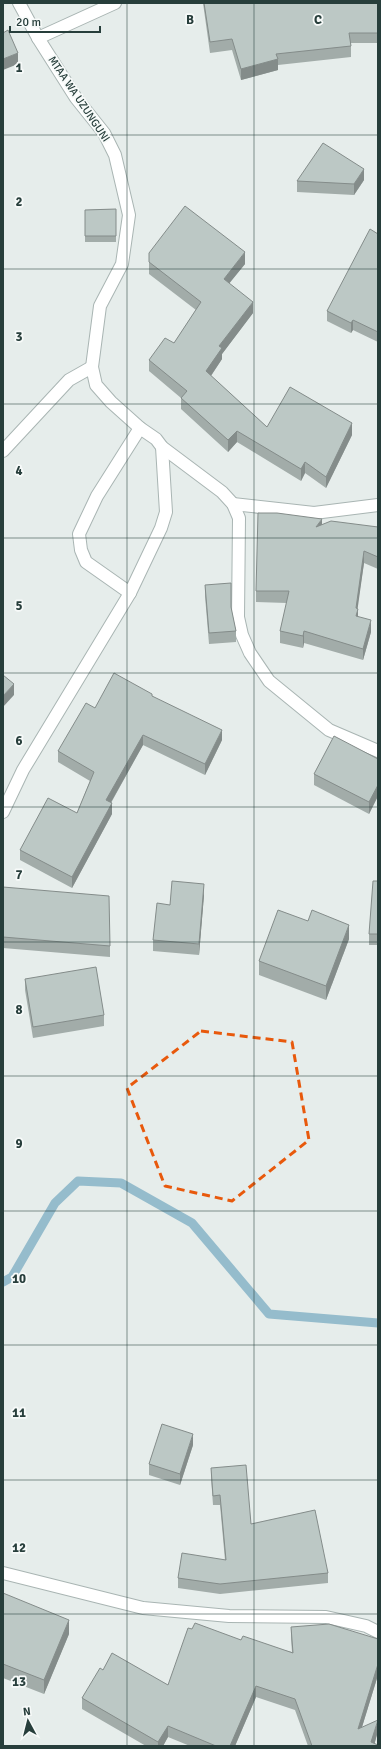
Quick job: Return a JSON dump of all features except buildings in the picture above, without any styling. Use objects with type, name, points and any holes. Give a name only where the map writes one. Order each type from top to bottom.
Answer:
[{"type":"street","name":"MTAA WA UZUNGUNI","points":[[19,3],[38,38],[76,98],[104,134],[114,155],[129,215],[122,264],[100,306],[92,367],[96,384],[111,402],[140,428],[156,439],[162,448],[206,478],[234,504]]},
{"type":"street","points":[[38,38],[115,3]]},
{"type":"street","points":[[3,451],[68,380],[92,367]]},
{"type":"street","points":[[130,593],[86,562],[81,550],[79,534],[97,496],[140,428]]},
{"type":"street","points":[[3,812],[23,770],[130,593],[161,528],[166,512],[162,448]]},
{"type":"street","points":[[378,505],[314,513],[234,504],[239,518],[238,617],[242,635],[250,653],[269,681],[329,730],[378,751]]},
{"type":"street","points":[[3,1574],[143,1608],[229,1616],[326,1617],[366,1626],[378,1632]]},
{"type":"highlighted area","points":[[201,1031],[292,1042],[309,1140],[232,1201],[165,1186],[127,1088]]},
{"type":"waterway","points":[[3,1282],[12,1277],[55,1203],[78,1181],[121,1183],[192,1223],[269,1314],[378,1323]]}]
